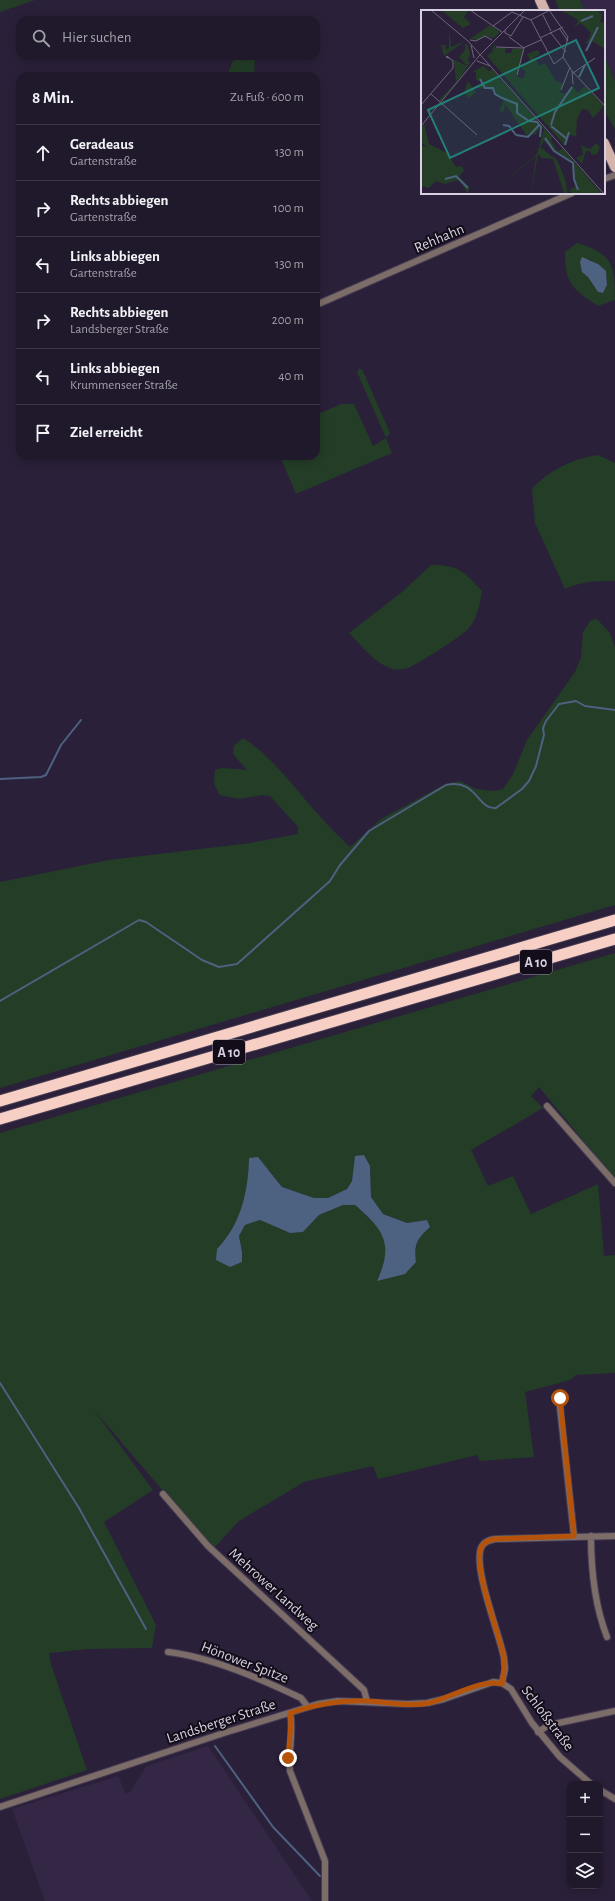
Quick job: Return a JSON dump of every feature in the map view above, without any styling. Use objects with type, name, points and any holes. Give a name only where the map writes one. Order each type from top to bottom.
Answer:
[{"type":"highway","name":"A 10","points":[[0,1102],[615,920]]},
{"type":"highway","name":"A 10","points":[[0,1119],[615,940]]},
{"type":"main road","points":[[540,0],[545,10]]},
{"type":"main road","points":[[605,145],[615,167]]},
{"type":"street","points":[[605,179],[615,175]]},
{"type":"street","name":"Rehhahn","points":[[320,303],[570,194]]},
{"type":"street","points":[[547,1106],[615,1183]]},
{"type":"street","points":[[560,1398],[574,1536]]},
{"type":"street","name":"Mehrower Landweg","points":[[163,1494],[208,1546],[364,1690],[367,1701]]},
{"type":"street","points":[[591,1536],[596,1592],[602,1624],[607,1637]]},
{"type":"street","points":[[502,1684],[504,1658],[483,1584],[480,1560],[482,1546],[487,1541],[495,1539],[615,1536]]},
{"type":"street","name":"Hönower Spitze","points":[[168,1652],[192,1656],[234,1670],[301,1698],[308,1707]]},
{"type":"street","name":"Landsberger Straße","points":[[0,1807],[308,1707],[338,1701],[367,1701],[408,1704],[427,1703],[444,1699],[488,1683],[502,1684]]},
{"type":"street","name":"Schloßstraße","points":[[502,1684],[515,1694],[538,1732],[560,1757],[588,1781]]},
{"type":"street","points":[[538,1732],[549,1725],[615,1711]]},
{"type":"street","points":[[290,1713],[291,1723],[288,1752],[290,1771],[325,1861],[325,1901]]},
{"type":"street","points":[[603,1792],[615,1799]]},
{"type":"shaded area","points":[[580,0],[615,0],[615,81],[605,57],[605,10],[585,10]]},
{"type":"shaded area","points":[[208,1746],[312,1901],[45,1901],[12,1809],[118,1776],[126,1794],[131,1791],[146,1766]]},
{"type":"green space","points":[[0,0],[35,0],[0,12]]},
{"type":"green space","points":[[555,0],[580,0],[585,10],[560,10]]},
{"type":"green space","points":[[605,57],[615,81],[615,129],[605,113]]},
{"type":"green space","points":[[235,60],[255,60],[254,72],[229,72]]},
{"type":"green space","points":[[577,243],[589,247],[605,257],[610,262],[612,269],[615,300],[598,306],[582,295],[572,285],[569,279],[565,263],[565,252]],"holes":[[[589,259],[606,271],[607,285],[603,293],[598,292],[588,277]]]},
{"type":"green space","points":[[359,369],[362,369],[390,433],[386,438],[357,372]]},
{"type":"green space","points":[[341,404],[354,404],[373,446],[386,438],[392,453],[296,494],[282,460],[320,460],[320,413]]},
{"type":"green space","points":[[598,455],[615,463],[615,581],[595,581],[571,586],[565,589],[535,523],[532,489],[538,482],[562,466],[580,459]]},
{"type":"green space","points":[[431,565],[449,566],[461,571],[466,574],[482,591],[476,616],[472,624],[465,632],[441,649],[410,667],[392,669],[378,662],[349,633],[402,592]]},
{"type":"green space","points":[[597,619],[610,633],[615,647],[615,905],[0,1088],[0,882],[109,860],[250,843],[298,834],[298,827],[270,796],[262,795],[239,799],[220,795],[214,784],[215,770],[222,768],[247,770],[233,754],[234,746],[243,738],[254,746],[283,773],[326,823],[350,847],[381,819],[445,784],[460,781],[476,789],[493,791],[503,789],[513,774],[527,740],[575,672],[581,657],[583,632],[591,620]]},
{"type":"green space","points":[[615,953],[615,1179],[539,1087],[531,1096],[543,1108],[471,1150],[488,1186],[513,1176],[531,1214],[598,1184],[604,1256],[615,1255],[615,1373],[576,1375],[570,1380],[525,1392],[534,1457],[480,1461],[477,1455],[378,1479],[373,1466],[304,1482],[239,1521],[214,1548],[192,1525],[94,1410],[153,1490],[104,1522],[156,1625],[152,1648],[88,1649],[49,1653],[51,1664],[87,1770],[0,1799],[0,1133]],"holes":[[[355,1156],[370,1166],[371,1197],[383,1214],[407,1223],[427,1220],[417,1245],[416,1262],[377,1281],[385,1257],[386,1247],[384,1238],[373,1222],[355,1205],[343,1205],[319,1215],[303,1232],[290,1233],[260,1220],[245,1225],[239,1236],[242,1252],[217,1249],[232,1229],[242,1207],[247,1183],[249,1158],[270,1171],[282,1187],[314,1198],[328,1198],[347,1189],[352,1181]]]},
{"type":"water","points":[[582,257],[598,264],[606,271],[607,285],[603,293],[598,292],[588,277],[582,272],[580,262]]},
{"type":"water","points":[[364,1155],[370,1166],[371,1197],[383,1214],[407,1223],[427,1220],[430,1227],[419,1238],[416,1246],[416,1262],[405,1274],[377,1281],[385,1257],[383,1238],[373,1222],[355,1205],[343,1205],[319,1215],[303,1232],[290,1233],[260,1220],[245,1225],[239,1236],[242,1262],[230,1267],[216,1260],[217,1249],[232,1229],[242,1207],[247,1183],[249,1158],[258,1157],[282,1187],[314,1198],[328,1198],[347,1189],[352,1181],[355,1156]]},
{"type":"waterway","points":[[0,1001],[139,920],[146,922],[202,960],[219,967],[237,964],[330,881],[340,865],[369,831],[446,785],[456,784],[464,786],[485,804],[496,808],[522,789],[529,781],[536,766],[544,735],[543,728],[546,721],[559,704],[576,701],[585,706],[615,710]]},
{"type":"waterway","points":[[0,779],[41,777],[46,775],[61,745],[81,720]]},
{"type":"waterway","points":[[0,1383],[79,1508],[146,1629]]},
{"type":"waterway","points":[[215,1746],[273,1827],[320,1876]]},
{"type":"route","points":[[288,1758],[291,1723],[290,1713],[318,1704],[338,1701],[367,1701],[408,1704],[427,1703],[444,1699],[488,1683],[498,1682],[502,1684],[504,1658],[483,1584],[480,1553],[482,1546],[487,1541],[495,1539],[574,1536],[560,1398]]}]
